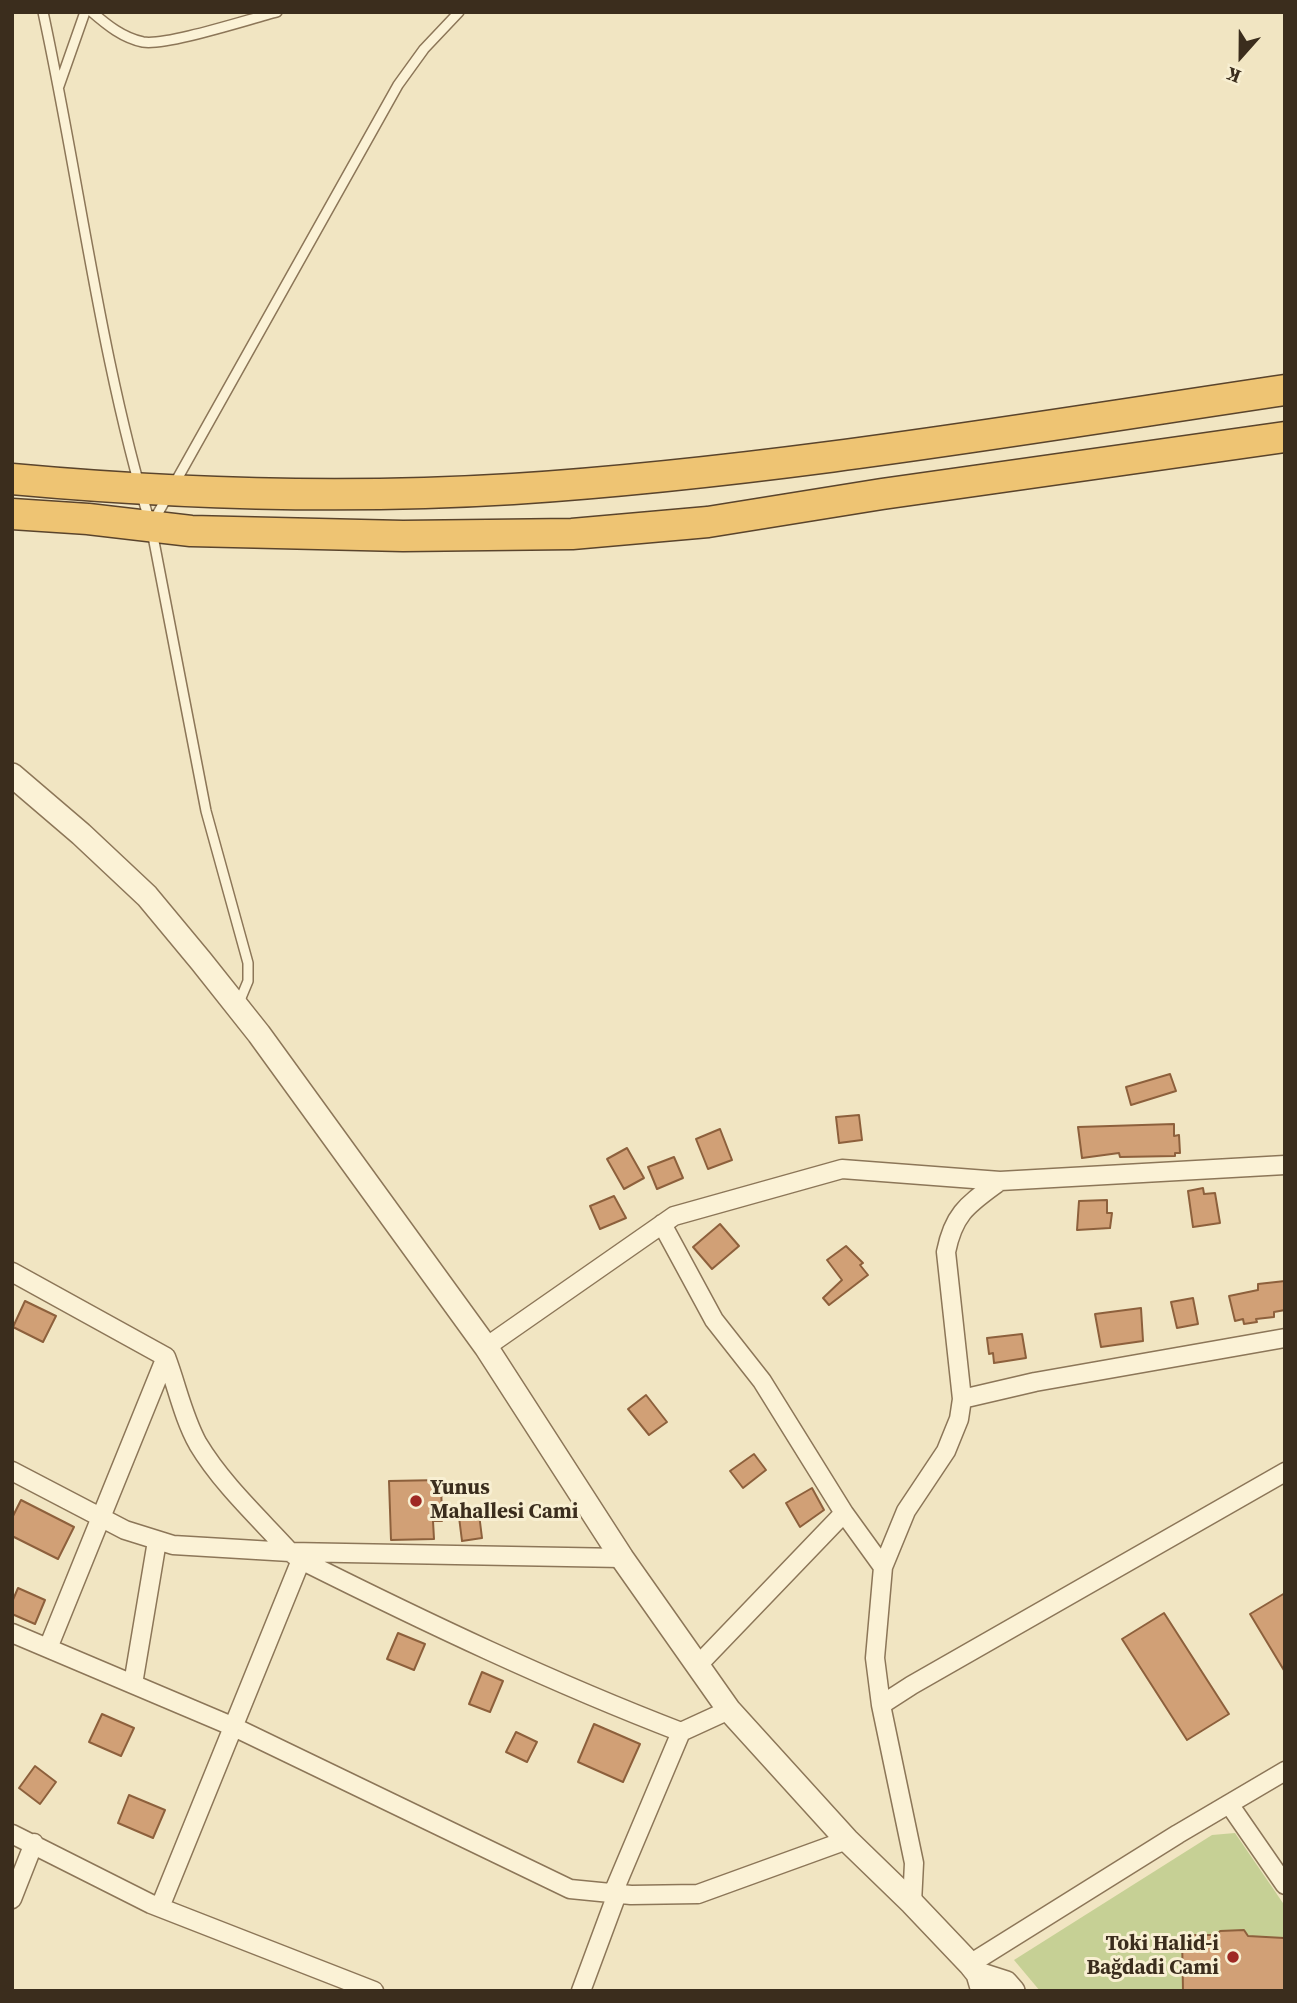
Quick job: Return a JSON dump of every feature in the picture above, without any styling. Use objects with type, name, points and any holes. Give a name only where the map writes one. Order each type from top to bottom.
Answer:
[{"type":"highway","points":[[12,478],[171,490],[403,494],[514,489],[636,478],[916,445],[1285,390]]},
{"type":"highway","points":[[12,514],[191,531],[390,536],[572,534],[708,522],[882,494],[1285,437]]},
{"type":"street","points":[[12,775],[81,834],[147,896],[237,1006],[486,1347],[622,1558],[729,1710],[847,1840],[912,1903],[977,1976],[1006,1983],[1013,1991]]},
{"type":"street","points":[[486,1347],[674,1216],[842,1169],[1000,1181],[1285,1165]]},
{"type":"street","points":[[912,1903],[915,1886],[914,1863],[881,1705],[876,1658],[883,1567],[906,1511],[946,1451],[959,1419],[962,1399],[946,1252],[950,1230],[962,1211],[1000,1181]]},
{"type":"street","points":[[662,1224],[714,1320],[762,1381],[844,1513],[883,1567]]},
{"type":"street","points":[[12,1272],[166,1357],[187,1421],[199,1445],[232,1489],[295,1556],[510,1660],[605,1703],[681,1732]]},
{"type":"street","points":[[962,1399],[1035,1382],[1285,1338]]},
{"type":"street","points":[[48,1648],[166,1357]]},
{"type":"street","points":[[12,1471],[125,1530],[173,1545],[295,1556],[622,1558]]},
{"type":"street","points":[[881,1705],[1285,1472]]},
{"type":"street","points":[[699,1664],[844,1513]]},
{"type":"street","points":[[133,1684],[157,1541]]},
{"type":"street","points":[[160,1907],[234,1727],[295,1556]]},
{"type":"street","points":[[12,1633],[234,1727],[570,1889],[615,1894],[698,1894],[847,1840]]},
{"type":"street","points":[[581,1991],[615,1894],[681,1732],[729,1710]]},
{"type":"street","points":[[977,1976],[1229,1804],[1285,1770]]},
{"type":"street","points":[[1229,1804],[1285,1885]]},
{"type":"street","points":[[12,1834],[160,1907],[374,1991]]},
{"type":"street","points":[[12,1899],[34,1843]]},
{"type":"lane","points":[[43,12],[59,86],[95,292],[139,488],[151,526],[206,811],[248,963],[248,981],[237,1006]]},
{"type":"lane","points":[[59,86],[85,12]]},
{"type":"lane","points":[[92,12],[121,34],[156,43],[276,12]]},
{"type":"lane","points":[[151,526],[398,85],[424,49],[459,12]]},
{"type":"green space","points":[[1235,1833],[1285,1906],[1285,1991],[1040,1991],[1014,1960],[1212,1835]]},
{"type":"building","points":[[1170,1074],[1176,1091],[1131,1105],[1126,1087]]},
{"type":"building","points":[[859,1115],[862,1140],[839,1143],[836,1117]]},
{"type":"building","points":[[1174,1124],[1174,1136],[1179,1135],[1180,1153],[1175,1153],[1175,1156],[1120,1157],[1119,1153],[1082,1158],[1078,1127]]},
{"type":"building","points":[[720,1129],[732,1160],[708,1169],[696,1139]]},
{"type":"building","points":[[627,1148],[644,1178],[624,1189],[607,1159]]},
{"type":"building","points":[[674,1157],[683,1178],[657,1189],[648,1167]]},
{"type":"building","points":[[1203,1188],[1204,1194],[1215,1193],[1220,1223],[1193,1227],[1188,1191]]},
{"type":"building","points":[[614,1196],[626,1218],[600,1229],[590,1206]]},
{"type":"building","points":[[1107,1200],[1107,1213],[1112,1213],[1110,1228],[1077,1230],[1079,1201]]},
{"type":"building","points":[[720,1224],[739,1246],[712,1269],[693,1247]]},
{"type":"building","points":[[846,1246],[863,1263],[860,1265],[868,1275],[829,1305],[823,1298],[842,1280],[827,1260]]},
{"type":"building","points":[[1285,1281],[1285,1310],[1274,1312],[1274,1317],[1256,1319],[1257,1322],[1244,1324],[1243,1319],[1235,1321],[1229,1296],[1258,1290],[1258,1284]]},
{"type":"building","points":[[1193,1298],[1198,1324],[1177,1328],[1171,1302]]},
{"type":"building","points":[[25,1301],[56,1316],[43,1342],[13,1327]]},
{"type":"building","points":[[1141,1308],[1143,1341],[1101,1347],[1095,1314]]},
{"type":"building","points":[[1022,1334],[1026,1358],[994,1363],[993,1353],[989,1354],[987,1338]]},
{"type":"building","points":[[646,1395],[667,1422],[649,1435],[628,1409]]},
{"type":"building","points":[[754,1454],[766,1470],[743,1488],[730,1471]]},
{"type":"building","name":"Yunus Mahallesi Cami","points":[[441,1480],[442,1521],[433,1521],[434,1539],[391,1540],[389,1481]]},
{"type":"building","points":[[812,1488],[824,1510],[800,1527],[786,1503]]},
{"type":"building","points":[[21,1500],[74,1527],[58,1559],[12,1536],[12,1518]]},
{"type":"building","points":[[479,1514],[482,1538],[462,1541],[459,1517]]},
{"type":"building","points":[[18,1588],[45,1600],[35,1624],[12,1614],[12,1602]]},
{"type":"building","points":[[1285,1593],[1285,1672],[1250,1614]]},
{"type":"building","points":[[1164,1613],[1229,1714],[1187,1740],[1122,1639]]},
{"type":"building","points":[[398,1633],[425,1644],[414,1670],[387,1659]]},
{"type":"building","points":[[482,1672],[503,1681],[490,1712],[469,1704]]},
{"type":"building","points":[[102,1714],[134,1728],[121,1756],[89,1742]]},
{"type":"building","points":[[594,1724],[640,1744],[623,1782],[578,1762]]},
{"type":"building","points":[[516,1732],[537,1742],[527,1762],[506,1752]]},
{"type":"building","points":[[35,1766],[56,1782],[40,1804],[19,1788]]},
{"type":"building","points":[[129,1795],[165,1810],[153,1838],[118,1823]]},
{"type":"building","name":"Toki Halid-i Bağdadi Cami","points":[[1244,1930],[1248,1936],[1284,1938],[1285,1991],[1183,1991],[1182,1935],[1217,1935],[1220,1931]]},
{"type":"place","name":"Yunus Mahallesi Cami","points":[[416,1501]]},
{"type":"place","name":"Toki Halid-i Bağdadi Cami","points":[[1233,1957]]}]
